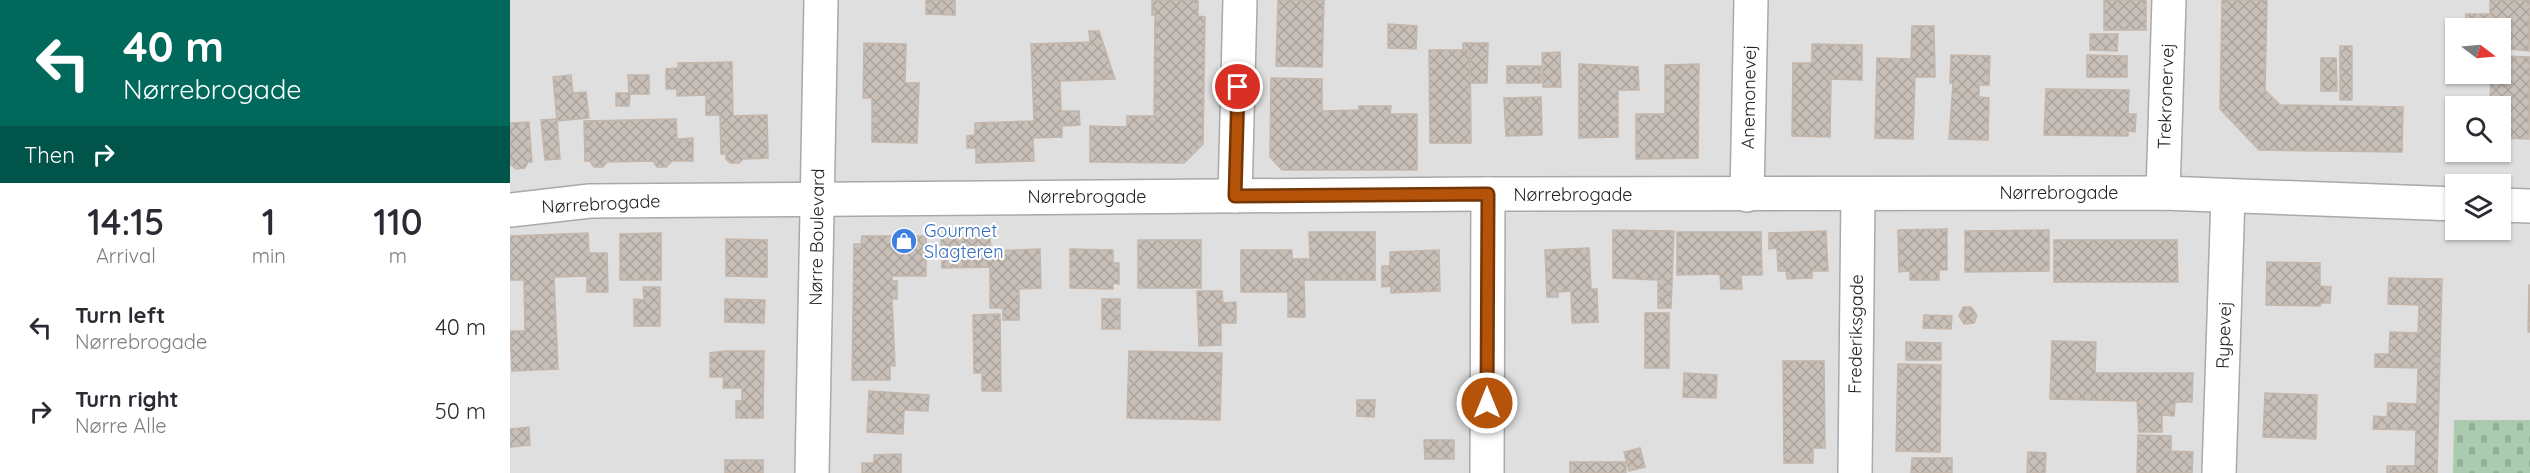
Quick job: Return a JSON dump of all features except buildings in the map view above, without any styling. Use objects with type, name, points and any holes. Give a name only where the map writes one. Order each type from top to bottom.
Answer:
[{"type":"street","name":"Nørre Boulevard","points":[[812,473],[821,0]]},
{"type":"street","points":[[1235,196],[1240,0]]},
{"type":"street","name":"Anemonevej","points":[[1747,195],[1751,0]]},
{"type":"street","name":"Trekronervej","points":[[2163,193],[2169,0]]},
{"type":"street","name":"Nørrebrogade","points":[[510,210],[590,201],[1488,194],[2163,193],[2445,204]]},
{"type":"street","points":[[1487,473],[1488,194]]},
{"type":"street","name":"Frederiksgade","points":[[1855,473],[1858,195]]},
{"type":"street","name":"Rypevej","points":[[2219,473],[2228,196]]},
{"type":"street","points":[[2511,206],[2530,206]]},
{"type":"shaded area","points":[[510,0],[2530,0],[2530,473],[510,473]]},
{"type":"green space","points":[[2454,420],[2530,420],[2530,473],[2453,473]]},
{"type":"place","name":"Gourmet Slagteren","points":[[904,241]]},
{"type":"route","points":[[1238,87],[1235,196],[1488,194],[1487,403]]}]
